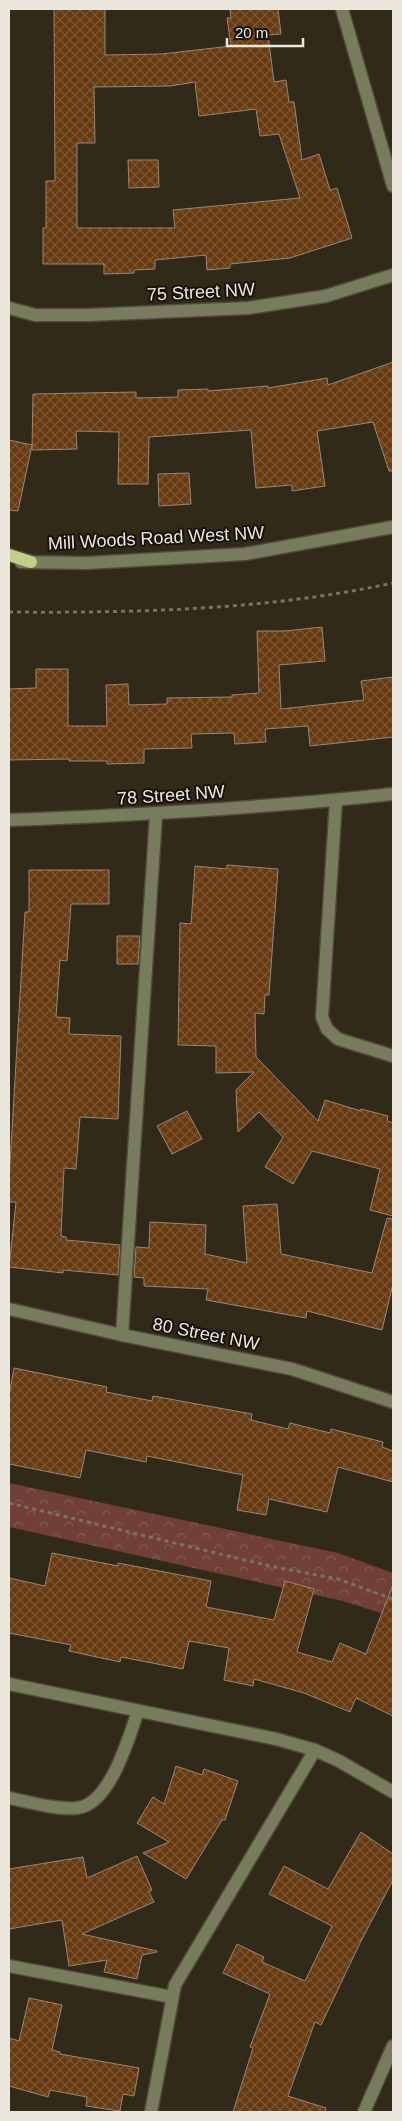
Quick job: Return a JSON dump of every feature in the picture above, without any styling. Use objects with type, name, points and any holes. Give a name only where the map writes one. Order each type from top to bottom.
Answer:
[{"type":"main road","points":[[9,555],[31,562]]},
{"type":"main road","points":[[9,563],[31,562]]},
{"type":"street","points":[[342,9],[393,186]]},
{"type":"street","name":"75 Street NW","points":[[9,308],[35,315],[70,315],[248,308],[326,296],[393,275]]},
{"type":"street","name":"Mill Woods Road West NW","points":[[31,562],[87,563],[245,554],[393,528]]},
{"type":"street","name":"78 Street NW","points":[[9,820],[156,815],[393,794]]},
{"type":"street","points":[[336,800],[322,1017],[327,1029],[338,1039],[393,1056]]},
{"type":"street","points":[[122,1335],[156,815]]},
{"type":"street","name":"80 Street NW","points":[[9,1309],[122,1335],[292,1369],[393,1402]]},
{"type":"street","points":[[9,1684],[276,1739],[315,1750],[339,1761],[393,1792]]},
{"type":"street","points":[[9,1798],[65,1808],[80,1808],[90,1804],[101,1793],[112,1777],[138,1711]]},
{"type":"street","points":[[151,2112],[174,1985],[315,1750]]},
{"type":"street","points":[[9,1966],[172,1997]]},
{"type":"street","points":[[364,2112],[393,2046]]},
{"type":"path","points":[[9,612],[184,609],[342,594],[393,583]]},
{"type":"path","points":[[9,1503],[270,1566],[338,1579],[393,1599]]},
{"type":"green space","points":[[9,1483],[338,1553],[393,1573],[393,1617],[343,1601],[9,1527]]},
{"type":"building","points":[[54,9],[105,9],[105,55],[162,54],[231,46],[227,18],[231,18],[230,9],[278,9],[281,34],[268,35],[274,82],[286,80],[289,102],[294,102],[302,160],[319,154],[330,190],[337,188],[352,238],[290,258],[230,264],[230,268],[207,270],[206,255],[155,260],[155,269],[134,270],[134,273],[104,274],[104,264],[43,264],[43,228],[46,228],[46,181],[55,181]],"holes":[[[195,82],[199,116],[256,109],[260,136],[279,134],[300,198],[173,210],[175,228],[77,228],[77,143],[95,143],[94,87],[170,86]]]},
{"type":"building","points":[[128,160],[158,160],[159,187],[129,188]]},
{"type":"building","points":[[393,362],[393,471],[389,471],[373,422],[317,431],[325,486],[292,491],[292,485],[256,488],[251,430],[149,437],[148,484],[118,484],[119,432],[76,431],[77,449],[32,450],[33,394],[136,392],[136,398],[178,397],[178,390],[208,389],[208,391],[268,386],[268,388],[327,378],[328,385]]},
{"type":"building","points":[[9,440],[32,445],[18,511],[9,510]]},
{"type":"building","points":[[189,473],[191,504],[159,506],[158,474]]},
{"type":"building","points":[[322,627],[325,661],[279,665],[281,709],[364,700],[361,681],[393,677],[393,737],[310,746],[308,726],[265,729],[266,742],[235,744],[234,733],[191,734],[192,748],[144,749],[144,763],[107,764],[107,761],[69,761],[69,759],[9,760],[9,689],[36,688],[36,669],[68,669],[68,726],[107,726],[106,685],[128,684],[129,705],[167,704],[167,698],[232,697],[232,695],[259,693],[257,631],[285,631]]},
{"type":"building","points":[[227,865],[278,869],[269,995],[265,995],[264,1014],[255,1013],[256,1057],[318,1121],[325,1100],[361,1111],[361,1109],[388,1116],[387,1121],[393,1123],[393,1216],[370,1210],[380,1169],[312,1151],[293,1184],[265,1167],[283,1137],[259,1112],[238,1132],[236,1090],[254,1072],[216,1073],[216,1046],[178,1045],[180,923],[191,924],[195,866],[227,869]]},
{"type":"building","points":[[29,870],[109,870],[109,904],[71,904],[67,961],[60,960],[56,1017],[70,1018],[69,1034],[121,1036],[118,1119],[80,1117],[76,1169],[64,1168],[61,1236],[66,1237],[66,1240],[120,1245],[118,1275],[63,1270],[63,1273],[9,1267],[16,1202],[9,1202],[9,1180],[25,912],[29,912]]},
{"type":"building","points":[[117,936],[140,936],[138,964],[117,964]]},
{"type":"building","points":[[187,1111],[202,1139],[172,1154],[157,1126]]},
{"type":"building","points":[[277,1204],[281,1254],[372,1273],[387,1218],[393,1219],[393,1284],[382,1330],[307,1311],[306,1318],[206,1300],[208,1289],[144,1286],[144,1278],[134,1277],[136,1247],[149,1248],[150,1222],[206,1225],[205,1254],[247,1263],[243,1206]]},
{"type":"building","points":[[14,1368],[107,1387],[106,1392],[152,1401],[153,1396],[252,1414],[251,1420],[288,1429],[290,1423],[330,1433],[331,1429],[383,1442],[382,1447],[393,1451],[393,1482],[338,1467],[327,1512],[269,1499],[266,1515],[237,1510],[243,1475],[147,1456],[146,1462],[86,1450],[80,1478],[9,1464],[9,1395]]},
{"type":"building","points":[[52,1553],[118,1566],[118,1563],[211,1581],[206,1607],[274,1620],[285,1581],[314,1589],[297,1652],[332,1662],[340,1643],[366,1654],[393,1587],[393,1716],[356,1698],[350,1712],[304,1693],[254,1679],[253,1686],[224,1680],[229,1648],[189,1641],[183,1669],[121,1657],[120,1662],[69,1651],[71,1645],[9,1633],[9,1578],[45,1586]]},
{"type":"building","points":[[176,1766],[202,1775],[204,1769],[238,1781],[225,1820],[222,1820],[186,1879],[143,1853],[169,1842],[137,1823],[153,1797],[164,1804]]},
{"type":"building","points":[[361,1832],[393,1854],[393,1880],[360,1943],[321,2025],[315,2022],[288,2096],[326,2108],[325,2112],[233,2112],[253,2048],[250,2047],[270,1994],[223,1973],[237,1944],[264,1957],[262,1962],[305,1981],[332,1926],[269,1894],[284,1866],[328,1889]]},
{"type":"building","points":[[137,1856],[152,1890],[149,1892],[154,1902],[82,1934],[157,1951],[142,1955],[137,1979],[104,1972],[107,1960],[69,1966],[62,1920],[9,1929],[9,1869],[83,1857],[87,1878]]},
{"type":"building","points":[[29,1998],[62,2005],[52,2050],[60,2052],[60,2054],[139,2068],[134,2096],[123,2094],[120,2111],[86,2106],[87,2097],[50,2090],[48,2097],[9,2086],[9,2038],[19,2041]]}]
